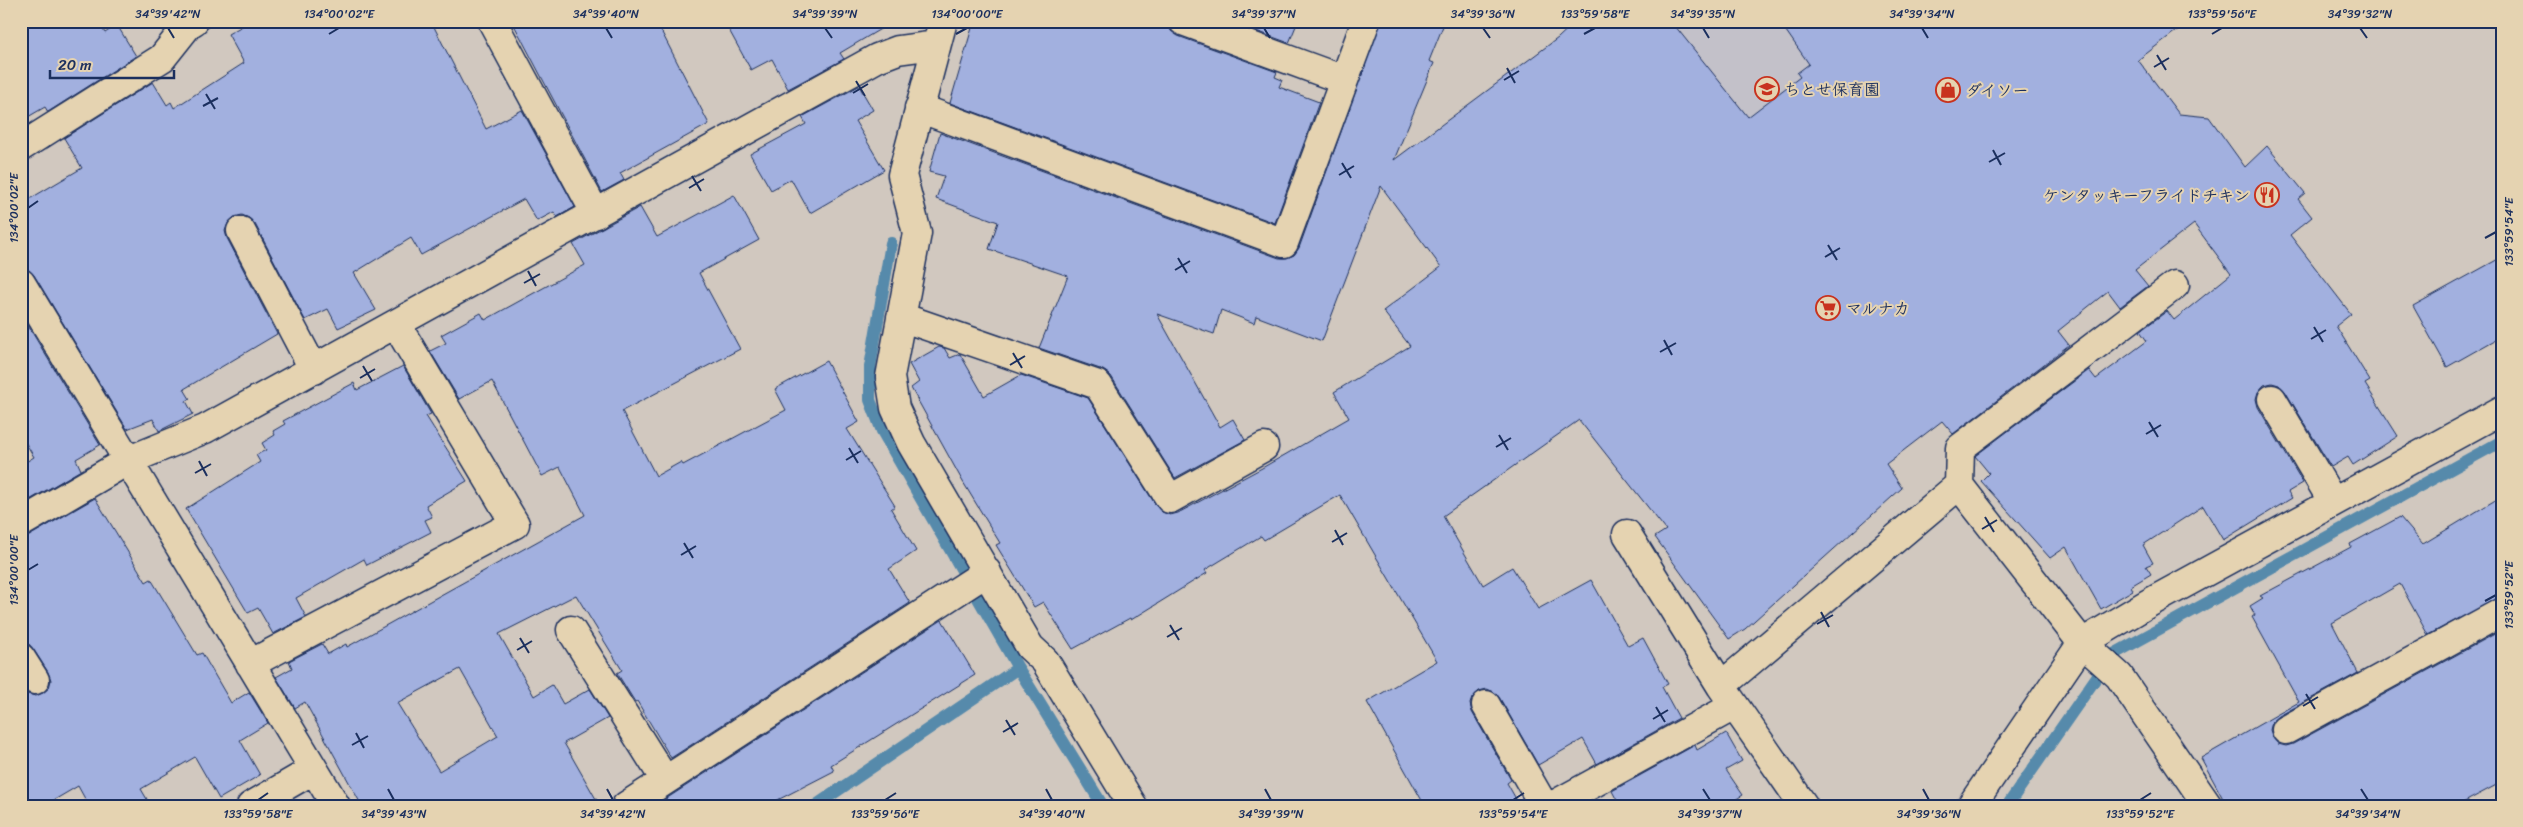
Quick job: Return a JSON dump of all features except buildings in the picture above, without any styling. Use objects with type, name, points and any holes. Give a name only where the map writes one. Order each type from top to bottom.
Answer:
[{"type":"street","points":[[21,147],[162,58],[189,24],[194,21]]},
{"type":"street","points":[[492,21],[596,214]]},
{"type":"street","points":[[1182,21],[1344,80]]},
{"type":"street","points":[[919,108],[1284,243],[1366,21]]},
{"type":"street","points":[[21,523],[127,461],[205,430],[878,58],[939,33]]},
{"type":"street","points":[[939,33],[902,175],[917,233],[890,378],[895,408],[911,442],[984,574],[1030,647],[1045,661],[1133,806]]},
{"type":"street","points":[[241,231],[314,370]]},
{"type":"street","points":[[2175,284],[1960,448],[1959,485],[2090,650],[2119,676],[2208,806]]},
{"type":"street","points":[[23,292],[336,806]]},
{"type":"street","points":[[900,317],[1098,385],[1170,498],[1264,447]]},
{"type":"street","points":[[250,664],[515,524],[396,324]]},
{"type":"street","points":[[2272,398],[2333,502]]},
{"type":"street","points":[[1971,806],[2090,650],[2149,602],[2502,410]]},
{"type":"street","points":[[1552,806],[1728,696],[1959,485]]},
{"type":"street","points":[[1627,534],[1728,696],[1804,806]]},
{"type":"street","points":[[626,806],[984,574]]},
{"type":"street","points":[[2286,730],[2502,612]]},
{"type":"street","points":[[571,630],[665,780]]},
{"type":"street","points":[[1486,705],[1544,806]]},
{"type":"street","points":[[251,806],[314,770]]},
{"type":"shaded area","name":"ちとせ保育園","points":[[1672,21],[1899,21],[1754,130]]},
{"type":"waterway","points":[[891,243],[870,367],[870,400],[882,431],[1018,668],[1103,806]]},
{"type":"waterway","points":[[2007,806],[2112,655],[2502,441]]},
{"type":"waterway","points":[[815,806],[1018,668]]},
{"type":"place","name":"ちとせ保育園","points":[[1767,89]]},
{"type":"place","name":"ダイソー","points":[[1948,90]]},
{"type":"place","name":"ケンタッキーフライドチキン","points":[[2267,195]]},
{"type":"place","name":"マルナカ","points":[[1828,308]]}]
